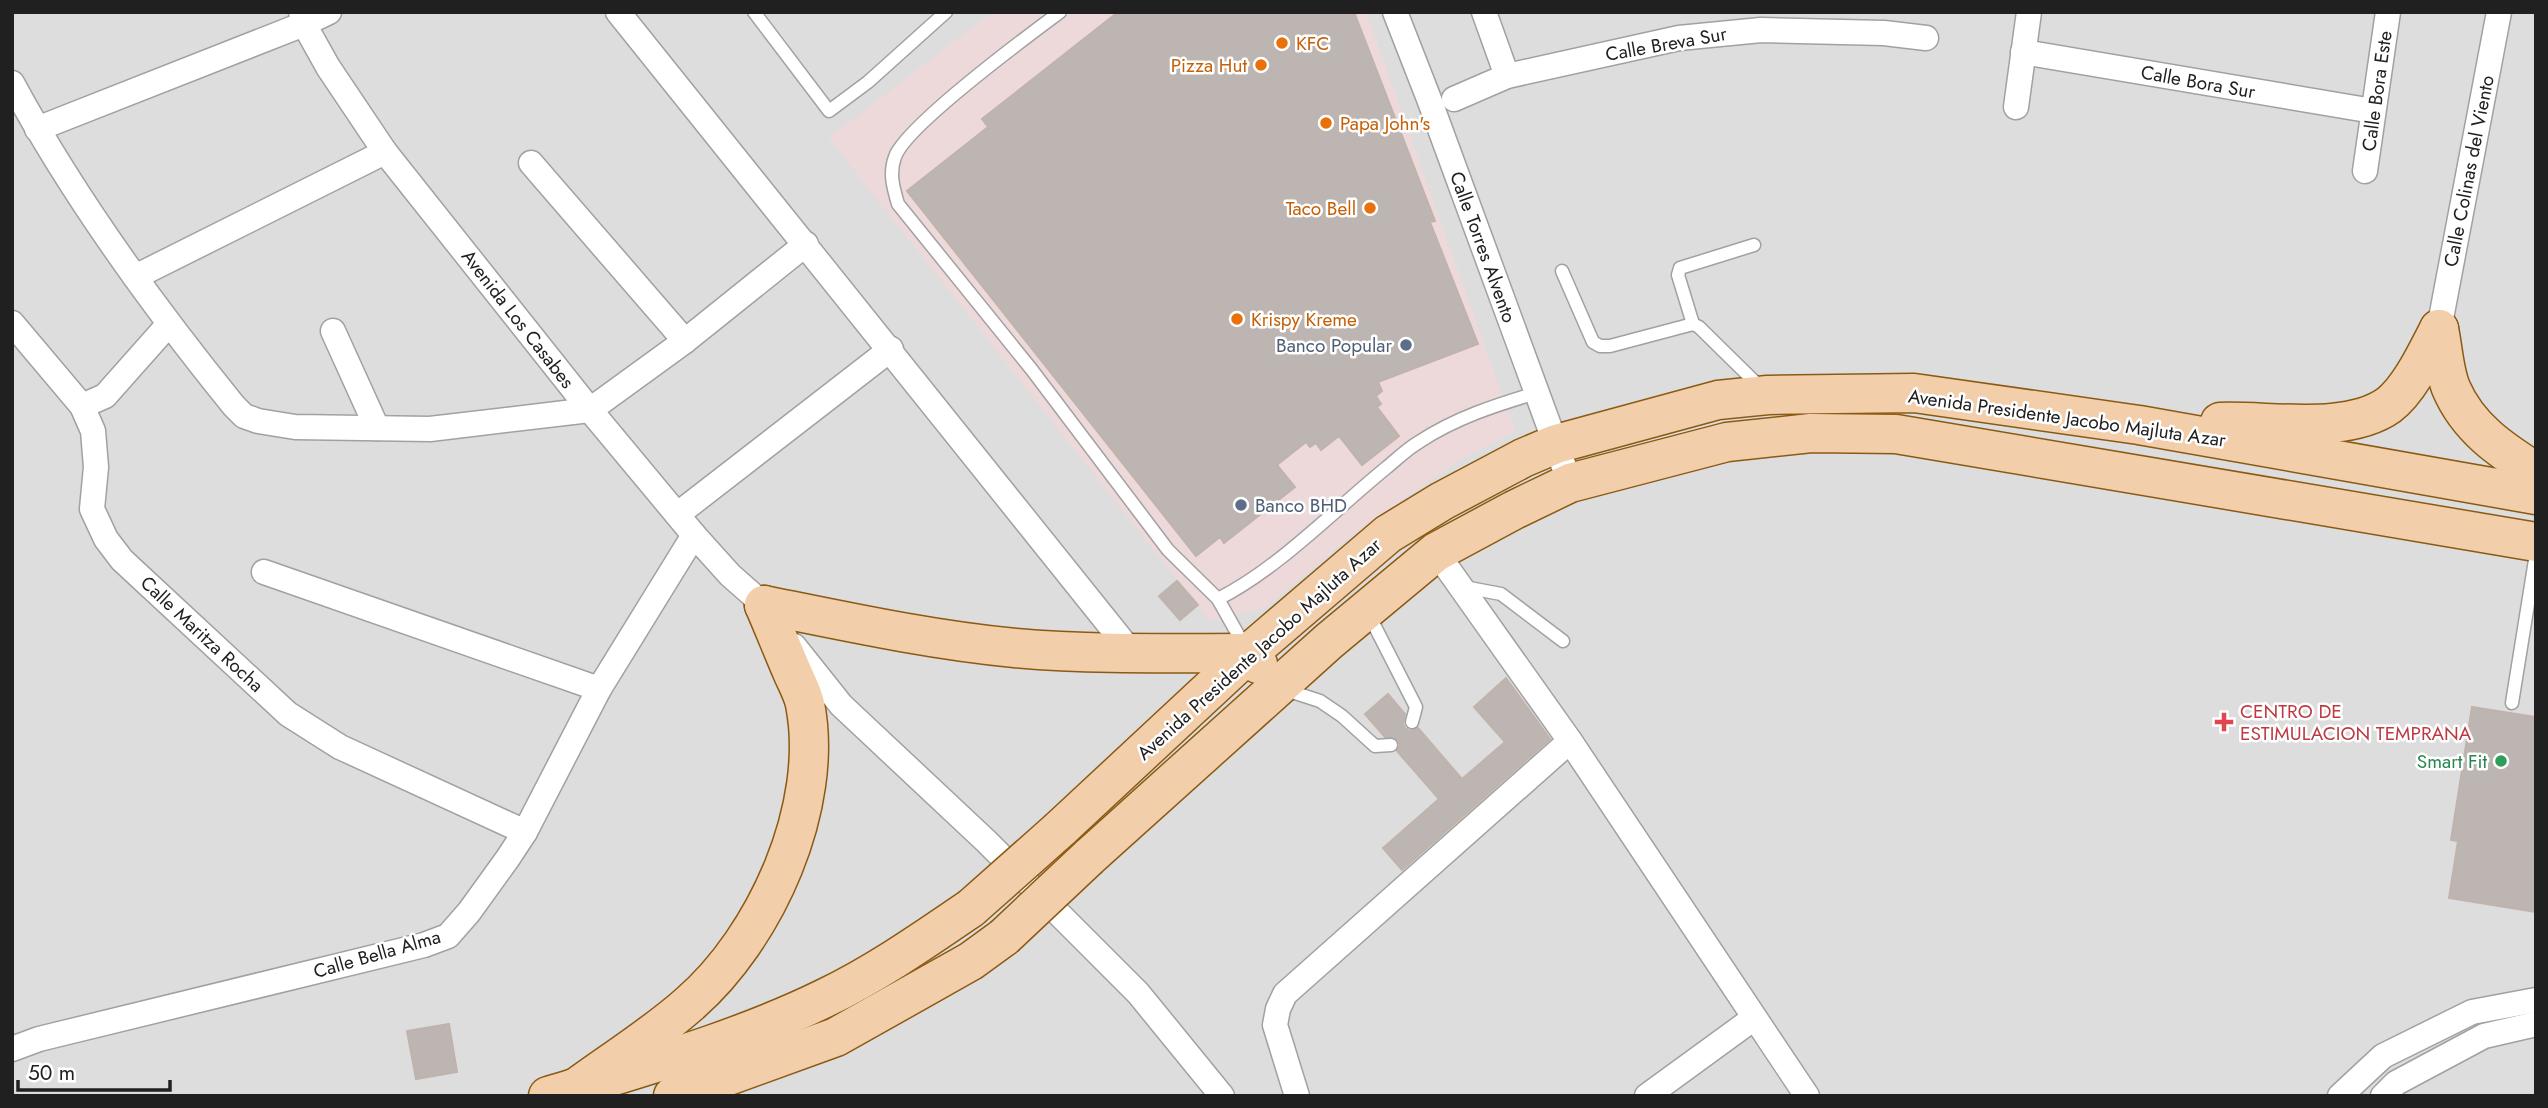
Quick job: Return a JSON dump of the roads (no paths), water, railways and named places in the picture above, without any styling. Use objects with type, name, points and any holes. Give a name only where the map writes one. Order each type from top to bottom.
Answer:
[{"type":"main road","points":[[2139,425],[2235,421],[2354,421],[2390,405],[2417,373],[2439,329]]},
{"type":"main road","points":[[2439,329],[2451,387],[2471,423],[2503,451],[2536,472]]},
{"type":"main road","name":"Avenida Presidente Jacobo Majluta Azar","points":[[562,1091],[650,1066],[745,1032],[825,998],[898,958],[971,908],[1249,653],[1388,534],[1442,501],[1523,458],[1556,444],[1718,400],[1768,395],[1914,393],[2139,425],[2536,495]]},
{"type":"main road","name":"Avenida Presidente Jacobo Majluta Azar","points":[[673,1096],[836,1037],[971,961],[1004,937],[1089,856],[1278,687],[1436,552],[1570,483],[1727,442],[1811,433],[1896,434],[2536,542]]},
{"type":"main road","points":[[764,605],[883,629],[1018,648],[1132,653],[1249,653],[1278,687]]},
{"type":"main road","points":[[562,1091],[689,1004],[722,971],[746,941],[766,906],[798,827],[810,759],[804,702],[764,605]]},
{"type":"street","points":[[37,129],[303,18],[329,12]]},
{"type":"street","points":[[618,12],[891,349],[1132,653]]},
{"type":"street","name":"Calle Torres Alvento","points":[[1395,12],[1570,483]]},
{"type":"street","points":[[1484,12],[1507,76]]},
{"type":"street","points":[[2016,107],[2029,12]]},
{"type":"street","name":"Calle Bora Este","points":[[2365,171],[2388,12]]},
{"type":"street","name":"Calle Colinas del Viento","points":[[2439,329],[2499,12]]},
{"type":"street","name":"Avenida Los Casabes","points":[[303,18],[328,67],[385,152],[590,410],[694,535],[730,575],[764,605],[810,669],[841,705],[986,841],[1138,993],[1222,1096]]},
{"type":"street","name":"Calle Breva Sur","points":[[1454,99],[1507,76],[1679,38],[1886,23],[1926,38]]},
{"type":"street","name":"Calle Bora Sur","points":[[2023,52],[2373,111]]},
{"type":"street","points":[[12,83],[37,129],[168,325],[244,416],[258,421],[295,427],[430,429],[590,410],[685,341],[806,244]]},
{"type":"street","points":[[135,277],[385,152]]},
{"type":"street","points":[[531,163],[685,341]]},
{"type":"street","name":"Calle Maritza Rocha","points":[[12,323],[82,406],[93,431],[96,467],[92,509],[106,539],[122,561],[288,714],[340,747],[524,832]]},
{"type":"street","points":[[82,406],[105,396],[168,325]]},
{"type":"street","points":[[333,331],[377,428]]},
{"type":"street","points":[[678,514],[891,349]]},
{"type":"street","name":"Calle Bella Alma","points":[[12,1049],[39,1039],[411,949],[448,936],[469,912],[524,832],[599,689],[694,535]]},
{"type":"street","points":[[1436,552],[1570,741],[1807,1096]]},
{"type":"street","points":[[264,572],[599,689]]},
{"type":"street","points":[[1297,1096],[1275,1025],[1285,994],[1570,741]]},
{"type":"street","points":[[2340,1096],[2383,1056],[2472,1012],[2536,1000]]},
{"type":"street","points":[[1647,1096],[1754,1018]]},
{"type":"street","points":[[2383,1096],[2396,1083],[2484,1036],[2536,1024]]},
{"type":"lane","points":[[754,12],[829,111],[868,82],[946,12]]},
{"type":"lane","points":[[1060,12],[919,126],[896,154],[891,176],[898,204],[1032,370],[1168,550],[1218,599],[1249,653]]},
{"type":"lane","points":[[1693,324],[1678,275],[1680,268],[1754,245]]},
{"type":"lane","points":[[1562,271],[1593,342],[1600,346],[1610,346],[1693,324],[1768,395]]},
{"type":"lane","points":[[1218,599],[1244,586],[1268,569],[1418,442],[1488,407],[1536,393]]},
{"type":"lane","points":[[2512,703],[2536,554]]},
{"type":"lane","points":[[1461,587],[1501,594],[1563,641]]},
{"type":"lane","points":[[1366,610],[1416,707],[1412,722]]},
{"type":"lane","points":[[1278,687],[1320,701],[1376,746],[1391,745]]},
{"type":"place","name":"KFC","points":[[1282,43]]},
{"type":"place","name":"Pizza Hut","points":[[1261,65]]},
{"type":"place","name":"Papa John's","points":[[1326,123]]},
{"type":"place","name":"Taco Bell","points":[[1370,208]]},
{"type":"place","name":"Krispy Kreme","points":[[1237,319]]},
{"type":"place","name":"Banco Popular","points":[[1406,345]]},
{"type":"place","name":"Banco BHD","points":[[1241,505]]},
{"type":"place","name":"CENTRO DE ESTIMULACION TEMPRANA","points":[[2224,722]]},
{"type":"place","name":"Smart Fit","points":[[2501,761]]}]
